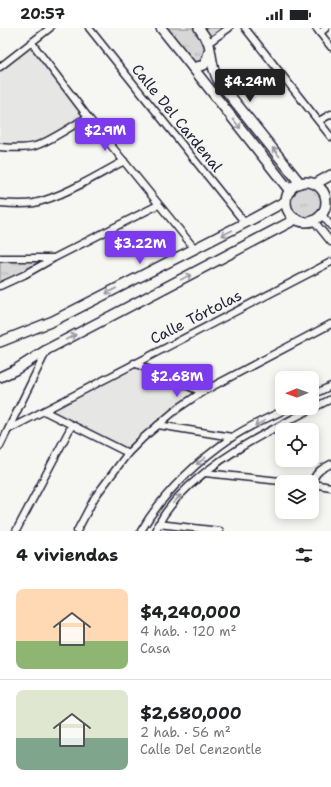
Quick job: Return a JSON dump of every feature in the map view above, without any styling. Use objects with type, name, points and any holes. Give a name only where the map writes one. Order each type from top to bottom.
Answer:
[{"type":"street","points":[[0,67],[50,28]]},
{"type":"street","name":"Calle Del Cardenal","points":[[88,28],[245,223]]},
{"type":"street","points":[[161,28],[290,191]]},
{"type":"street","points":[[198,28],[209,47],[213,67],[220,83],[300,183]]},
{"type":"street","points":[[193,68],[204,65],[207,60],[209,47],[229,28]]},
{"type":"street","points":[[245,28],[331,137]]},
{"type":"street","points":[[326,28],[318,30],[331,47]]},
{"type":"street","points":[[32,43],[88,117],[195,249]]},
{"type":"street","points":[[318,120],[331,114]]},
{"type":"street","points":[[0,147],[18,148],[35,146],[88,117]]},
{"type":"street","points":[[0,203],[32,203],[56,197],[124,161]]},
{"type":"street","points":[[315,184],[331,175]]},
{"type":"street","points":[[305,182],[315,184],[329,198],[326,207],[318,218],[302,222],[291,216],[286,201],[290,191],[300,183],[305,182]]},
{"type":"street","points":[[0,342],[53,321],[286,201]]},
{"type":"street","points":[[0,286],[158,205]]},
{"type":"street","points":[[318,218],[331,226]]},
{"type":"street","points":[[318,218],[331,242]]},
{"type":"street","points":[[0,377],[15,370],[48,349],[296,219]]},
{"type":"street","points":[[0,258],[54,258]]},
{"type":"street","name":"Calle Tórtolas","points":[[9,429],[331,262]]},
{"type":"street","points":[[77,531],[95,497],[128,453],[177,409],[202,392],[331,324]]},
{"type":"street","points":[[0,446],[48,349]]},
{"type":"street","points":[[134,363],[202,392]]},
{"type":"street","points":[[319,392],[331,386]]},
{"type":"street","points":[[156,531],[158,524],[174,502],[186,488],[205,473],[240,447],[331,399]]},
{"type":"street","points":[[44,411],[128,453]]},
{"type":"street","points":[[141,531],[151,513],[169,490],[196,464],[232,437],[275,415]]},
{"type":"street","points":[[16,531],[72,425]]},
{"type":"street","points":[[158,425],[232,437]]},
{"type":"street","points":[[315,475],[317,472],[331,464]]},
{"type":"street","points":[[205,473],[275,480]]},
{"type":"street","points":[[319,485],[331,487]]},
{"type":"street","points":[[158,524],[220,531]]},
{"type":"shaded area","points":[[32,43],[88,117],[35,146],[0,147],[0,67]]},
{"type":"shaded area","points":[[134,363],[202,392],[128,453],[44,411]]},
{"type":"green space","points":[[161,28],[229,28],[209,43],[207,59],[193,68]]},
{"type":"green space","points":[[310,182],[317,185],[323,191],[326,202],[325,210],[317,219],[310,222],[302,222],[295,219],[287,210],[286,198],[289,191],[298,183]]},
{"type":"green space","points":[[0,258],[54,258],[0,286]]}]
